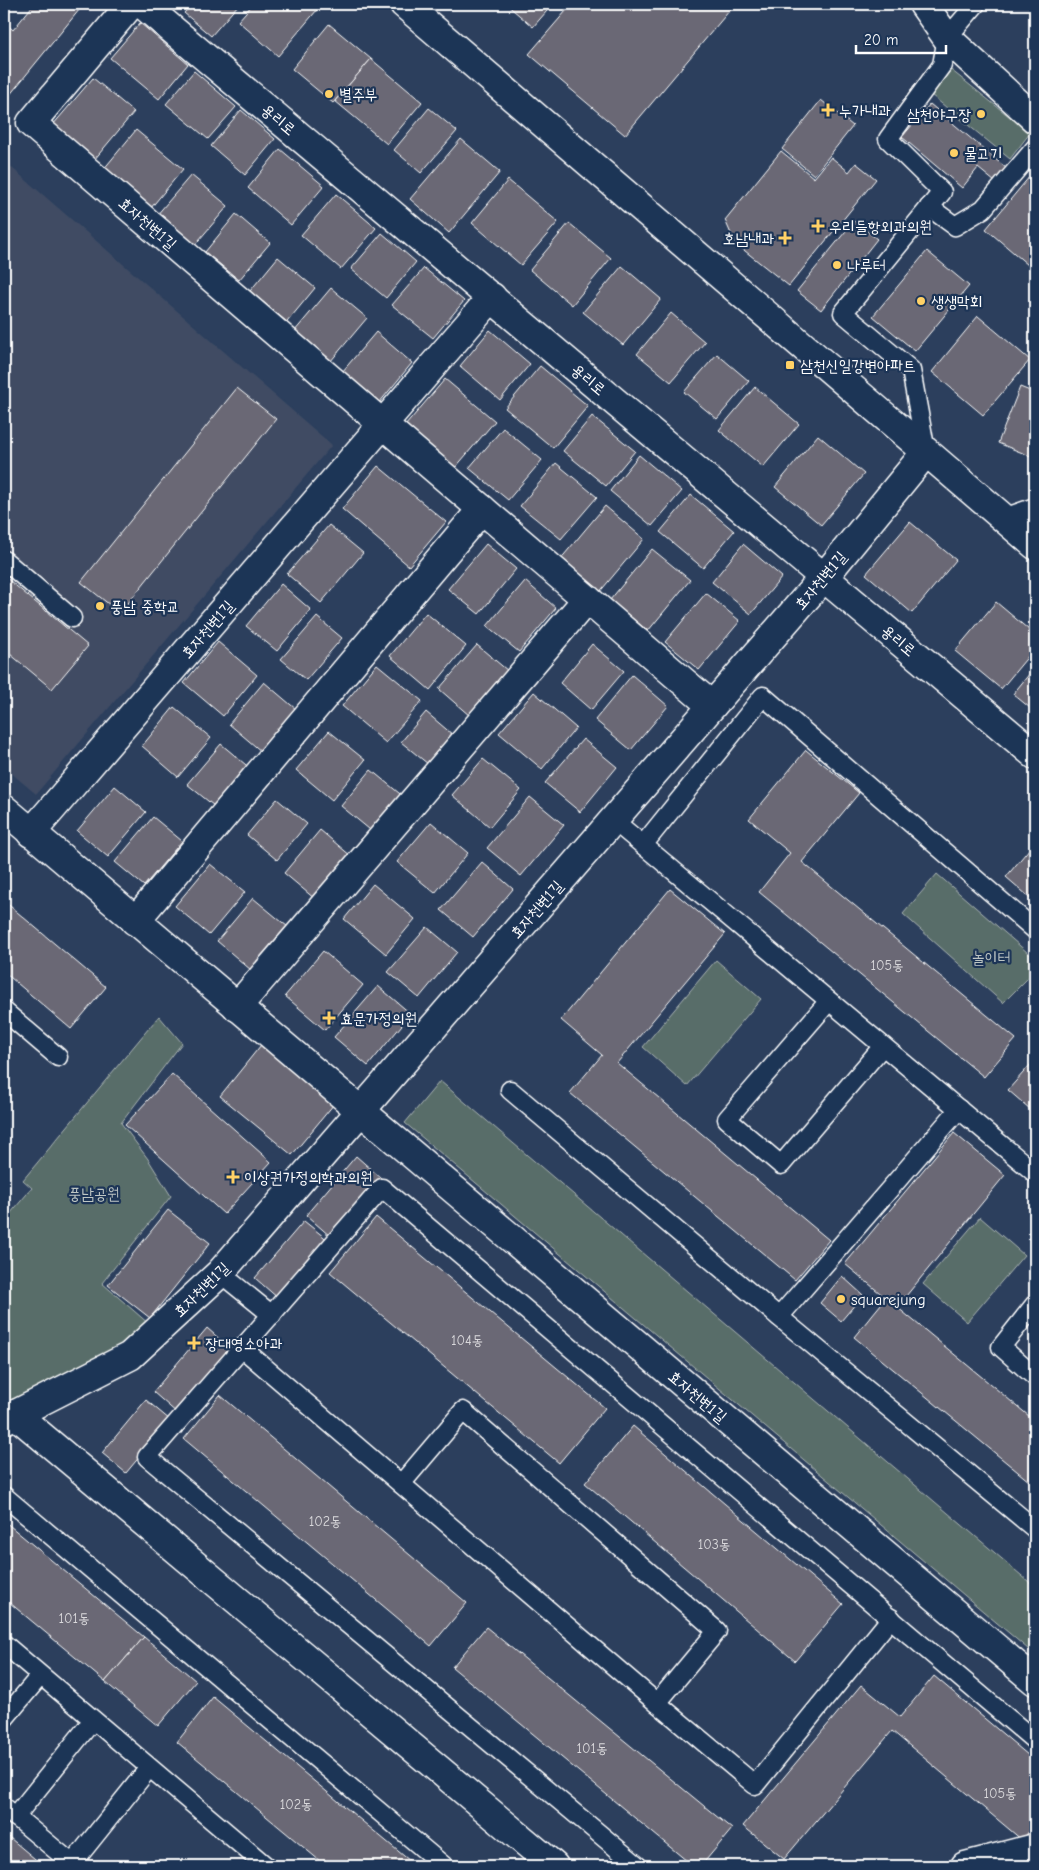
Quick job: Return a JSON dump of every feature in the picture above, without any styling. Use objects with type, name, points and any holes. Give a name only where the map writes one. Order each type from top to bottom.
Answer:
[{"type":"street","name":"효자천변1길","points":[[131,4],[31,122],[712,706]]},
{"type":"street","name":"용리로","points":[[142,4],[1035,755]]},
{"type":"street","points":[[404,4],[1035,545]]},
{"type":"street","points":[[923,4],[947,38],[1035,119]]},
{"type":"street","name":"효자천변1길","points":[[31,833],[492,298]]},
{"type":"street","name":"효자천변1길","points":[[9,1417],[130,1356],[220,1273],[824,577],[926,452]]},
{"type":"street","points":[[135,921],[482,509]]},
{"type":"street","points":[[237,1007],[587,599]]},
{"type":"street","name":"효자천변1길","points":[[4,809],[1035,1681]]},
{"type":"street","points":[[9,1417],[554,1866]]},
{"type":"street","points":[[966,1866],[1035,1848]]},
{"type":"lane","points":[[926,452],[911,370],[843,313],[942,192],[888,139],[942,65],[947,38],[976,4]]},
{"type":"lane","points":[[928,207],[955,226],[983,209],[1035,148]]},
{"type":"lane","points":[[1004,518],[1035,507]]},
{"type":"lane","points":[[4,560],[72,618]]},
{"type":"lane","points":[[644,845],[763,696],[1035,930]]},
{"type":"lane","points":[[613,820],[1035,1174]]},
{"type":"lane","points":[[829,1001],[727,1119],[781,1165],[883,1046]]},
{"type":"lane","points":[[4,1012],[58,1057]]},
{"type":"lane","points":[[510,1090],[779,1317],[1035,1529]]},
{"type":"lane","points":[[779,1317],[958,1109]]},
{"type":"lane","points":[[638,1866],[147,1457],[382,1188],[1035,1741]]},
{"type":"lane","points":[[220,1273],[272,1315]]},
{"type":"lane","points":[[1035,1304],[1001,1347],[1035,1377]]},
{"type":"lane","points":[[242,1348],[755,1785],[891,1618]]},
{"type":"lane","points":[[401,1484],[463,1411],[717,1632],[657,1703]]},
{"type":"lane","points":[[4,1496],[444,1866]]},
{"type":"lane","points":[[4,1644],[264,1866]]},
{"type":"lane","points":[[4,1719],[40,1676]]},
{"type":"lane","points":[[93,1720],[10,1812],[73,1865],[149,1768]]},
{"type":"shaded area","name":"풍남 중학교","points":[[4,161],[332,445],[36,794],[4,767]]},
{"type":"green space","name":"삼천야구장","points":[[951,70],[1030,133],[1010,159],[931,95]]},
{"type":"green space","name":"놀이터","points":[[937,874],[1035,959],[1035,971],[1003,1003],[903,914]]},
{"type":"green space","points":[[716,960],[761,999],[687,1086],[643,1047]]},
{"type":"green space","name":"풍남공원","points":[[159,1016],[182,1043],[121,1123],[148,1159],[171,1196],[102,1283],[157,1331],[4,1420],[4,1221],[32,1188],[23,1180]]},
{"type":"green space","points":[[440,1081],[1035,1587],[1035,1655],[405,1123]]},
{"type":"green space","points":[[980,1217],[1024,1255],[967,1322],[923,1284]]},
{"type":"building","points":[[34,4],[84,4],[4,102],[4,22],[13,30]]},
{"type":"building","points":[[192,4],[239,4],[211,36],[184,13]]},
{"type":"building","points":[[253,4],[309,4],[317,10],[278,56],[238,21]]},
{"type":"building","points":[[506,4],[553,4],[533,27]]},
{"type":"building","points":[[572,4],[735,4],[625,135],[529,54]]},
{"type":"building","points":[[140,23],[188,64],[159,99],[110,58]]},
{"type":"building","points":[[329,24],[371,59],[333,103],[292,69]]},
{"type":"building","points":[[371,59],[422,102],[387,144],[335,101]]},
{"type":"building","points":[[194,71],[236,107],[208,139],[166,104]]},
{"type":"building","points":[[93,78],[134,112],[94,160],[52,126]]},
{"type":"building","points":[[821,100],[853,126],[814,175],[782,149]]},
{"type":"building","name":"물고기","points":[[930,104],[1006,168],[995,182],[978,168],[962,188],[902,137]]},
{"type":"building","points":[[429,108],[457,131],[421,173],[394,150]]},
{"type":"building","points":[[241,110],[275,139],[245,175],[211,146]]},
{"type":"building","points":[[136,130],[183,169],[150,209],[103,170]]},
{"type":"building","points":[[461,139],[500,172],[449,233],[410,199]]},
{"type":"building","points":[[280,149],[324,186],[291,225],[248,188]]},
{"type":"building","points":[[781,151],[814,178],[831,157],[849,172],[856,163],[876,179],[789,286],[735,243],[725,220]]},
{"type":"building","points":[[1035,170],[1035,271],[986,229]]},
{"type":"building","points":[[191,175],[228,206],[193,247],[156,216]]},
{"type":"building","points":[[508,180],[558,222],[521,265],[472,223]]},
{"type":"building","points":[[336,194],[376,228],[341,269],[301,235]]},
{"type":"building","points":[[236,214],[270,243],[239,280],[205,252]]},
{"type":"building","name":"나루터","points":[[854,221],[877,239],[821,310],[797,291]]},
{"type":"building","points":[[569,223],[611,258],[572,305],[530,270]]},
{"type":"building","points":[[382,233],[416,262],[386,298],[351,269]]},
{"type":"building","name":"생생막회","points":[[927,251],[969,286],[915,351],[873,316]]},
{"type":"building","points":[[278,257],[315,288],[287,322],[250,291]]},
{"type":"building","points":[[622,266],[661,299],[623,345],[583,312]]},
{"type":"building","points":[[424,268],[464,301],[433,338],[392,305]]},
{"type":"building","points":[[331,288],[367,318],[330,362],[294,332]]},
{"type":"building","points":[[671,313],[705,342],[671,382],[637,354]]},
{"type":"building","points":[[978,316],[1030,360],[983,415],[932,372]]},
{"type":"building","points":[[490,330],[530,364],[500,400],[460,366]]},
{"type":"building","points":[[376,332],[412,363],[379,403],[342,372]]},
{"type":"building","points":[[717,354],[749,381],[717,419],[684,392]]},
{"type":"building","points":[[540,366],[588,406],[553,448],[505,408]]},
{"type":"building","points":[[445,379],[495,421],[455,468],[405,426]]},
{"type":"building","points":[[755,387],[799,424],[763,467],[719,430]]},
{"type":"building","points":[[1020,387],[1035,393],[1035,458],[998,443]]},
{"type":"building","points":[[237,388],[276,419],[120,613],[81,582]]},
{"type":"building","points":[[592,416],[635,451],[606,486],[563,451]]},
{"type":"building","points":[[503,428],[542,460],[508,500],[469,468]]},
{"type":"building","points":[[818,435],[864,474],[821,525],[775,487]]},
{"type":"building","points":[[639,455],[682,491],[652,526],[610,491]]},
{"type":"building","points":[[556,463],[597,497],[561,539],[520,506]]},
{"type":"building","points":[[378,466],[446,522],[409,566],[342,509]]},
{"type":"building","points":[[691,495],[734,531],[703,568],[660,532]]},
{"type":"building","points":[[605,506],[644,539],[598,594],[559,561]]},
{"type":"building","points":[[910,522],[956,560],[912,613],[866,574]]},
{"type":"building","points":[[329,525],[363,553],[321,603],[287,574]]},
{"type":"building","points":[[486,544],[516,569],[479,614],[448,589]]},
{"type":"building","points":[[743,544],[782,577],[751,614],[712,582]]},
{"type":"building","points":[[652,549],[690,580],[648,631],[610,600]]},
{"type":"building","points":[[4,576],[88,646],[52,689],[4,649]]},
{"type":"building","points":[[525,581],[556,608],[519,652],[487,626]]},
{"type":"building","points":[[281,584],[311,610],[277,651],[246,626]]},
{"type":"building","points":[[706,593],[740,621],[699,670],[665,642]]},
{"type":"building","points":[[996,602],[1035,635],[1035,648],[1001,689],[955,651]]},
{"type":"building","points":[[426,613],[466,646],[430,690],[390,656]]},
{"type":"building","points":[[317,617],[342,638],[306,680],[281,659]]},
{"type":"building","points":[[218,642],[257,675],[223,716],[184,683]]},
{"type":"building","points":[[592,644],[624,671],[591,710],[560,683]]},
{"type":"building","points":[[477,645],[508,671],[470,716],[439,689]]},
{"type":"building","points":[[377,664],[422,701],[386,743],[342,706]]},
{"type":"building","points":[[1035,667],[1035,712],[1013,694]]},
{"type":"building","points":[[632,675],[668,706],[631,750],[595,720]]},
{"type":"building","points":[[264,682],[297,710],[262,752],[229,724]]},
{"type":"building","points":[[534,692],[576,728],[542,769],[499,733]]},
{"type":"building","points":[[174,707],[211,738],[178,777],[142,746]]},
{"type":"building","points":[[426,712],[453,735],[428,764],[401,742]]},
{"type":"building","points":[[329,731],[365,760],[332,800],[296,770]]},
{"type":"building","points":[[583,739],[617,767],[580,812],[545,783]]},
{"type":"building","points":[[221,744],[252,770],[219,810],[187,784]]},
{"type":"building","points":[[806,750],[859,793],[802,862],[1016,1039],[984,1077],[759,892],[790,853],[749,819]]},
{"type":"building","points":[[483,759],[521,790],[490,827],[452,795]]},
{"type":"building","points":[[371,770],[405,798],[375,834],[341,806]]},
{"type":"building","points":[[115,786],[146,812],[108,857],[77,831]]},
{"type":"building","points":[[530,797],[564,825],[521,876],[487,848]]},
{"type":"building","points":[[277,799],[307,824],[277,860],[247,835]]},
{"type":"building","points":[[153,817],[182,841],[144,886],[115,862]]},
{"type":"building","points":[[431,822],[468,853],[435,893],[397,862]]},
{"type":"building","points":[[320,830],[351,856],[315,899],[284,873]]},
{"type":"building","points":[[1035,842],[1035,902],[1006,877]]},
{"type":"building","points":[[482,862],[513,889],[473,937],[441,910]]},
{"type":"building","points":[[210,864],[245,892],[209,935],[175,906]]},
{"type":"building","points":[[373,884],[415,919],[386,954],[344,919]]},
{"type":"building","points":[[670,889],[725,934],[617,1063],[829,1240],[795,1280],[570,1093],[602,1055],[561,1020]]},
{"type":"building","points":[[253,898],[288,927],[251,970],[217,941]]},
{"type":"building","points":[[4,901],[106,987],[71,1029],[4,972]]},
{"type":"building","points":[[427,927],[457,952],[419,998],[388,972]]},
{"type":"building","points":[[323,951],[363,985],[325,1030],[285,996]]},
{"type":"building","points":[[378,986],[411,1014],[368,1066],[334,1037]]},
{"type":"building","points":[[261,1045],[334,1104],[292,1155],[220,1096]]},
{"type":"building","points":[[1031,1064],[1035,1068],[1035,1102],[1030,1109],[1008,1090]]},
{"type":"building","points":[[172,1074],[271,1162],[224,1214],[125,1125]]},
{"type":"building","points":[[954,1133],[1005,1175],[897,1307],[1035,1421],[1035,1486],[854,1337],[886,1298],[845,1264]]},
{"type":"building","points":[[356,1156],[381,1178],[331,1237],[306,1215]]},
{"type":"building","points":[[168,1210],[210,1243],[150,1318],[108,1285]]},
{"type":"building","points":[[376,1217],[605,1408],[559,1463],[330,1272]]},
{"type":"building","points":[[304,1221],[329,1241],[279,1299],[255,1278]]},
{"type":"building","name":"squarejung","points":[[842,1276],[863,1295],[841,1321],[820,1303]]},
{"type":"building","points":[[207,1328],[232,1350],[178,1414],[153,1392]]},
{"type":"building","points":[[220,1395],[467,1603],[431,1646],[184,1439]]},
{"type":"building","points":[[146,1400],[170,1420],[126,1473],[102,1453]]},
{"type":"building","points":[[633,1426],[843,1604],[795,1661],[585,1483]]},
{"type":"building","points":[[4,1521],[144,1637],[105,1682],[4,1598]]},
{"type":"building","points":[[486,1627],[732,1829],[701,1866],[693,1866],[452,1667]]},
{"type":"building","points":[[144,1637],[196,1681],[158,1726],[105,1682]]},
{"type":"building","points":[[934,1676],[1035,1761],[1035,1824],[1022,1840],[892,1731],[784,1859],[743,1826],[861,1685],[900,1717]]},
{"type":"building","points":[[213,1697],[416,1866],[326,1866],[177,1742]]},
{"type":"building","points":[[4,1833],[41,1864],[39,1866],[4,1866]]},
{"type":"place","name":"별주부","points":[[329,94]]},
{"type":"place","name":"누가내과","points":[[828,110]]},
{"type":"place","name":"삼천야구장","points":[[981,114]]},
{"type":"place","name":"물고기","points":[[954,153]]},
{"type":"place","name":"우리들항외과의원","points":[[818,226]]},
{"type":"place","name":"호남내과","points":[[785,238]]},
{"type":"place","name":"나루터","points":[[837,265]]},
{"type":"place","name":"생생막회","points":[[921,301]]},
{"type":"place","name":"삼천신일강변아파트","points":[[790,365]]},
{"type":"place","name":"풍남 중학교","points":[[100,606]]},
{"type":"place","name":"효문가정의원","points":[[329,1018]]},
{"type":"place","name":"이상권가정의학과의원","points":[[233,1177]]},
{"type":"place","name":"squarejung","points":[[841,1299]]},
{"type":"place","name":"장대영소아과","points":[[194,1343]]}]
